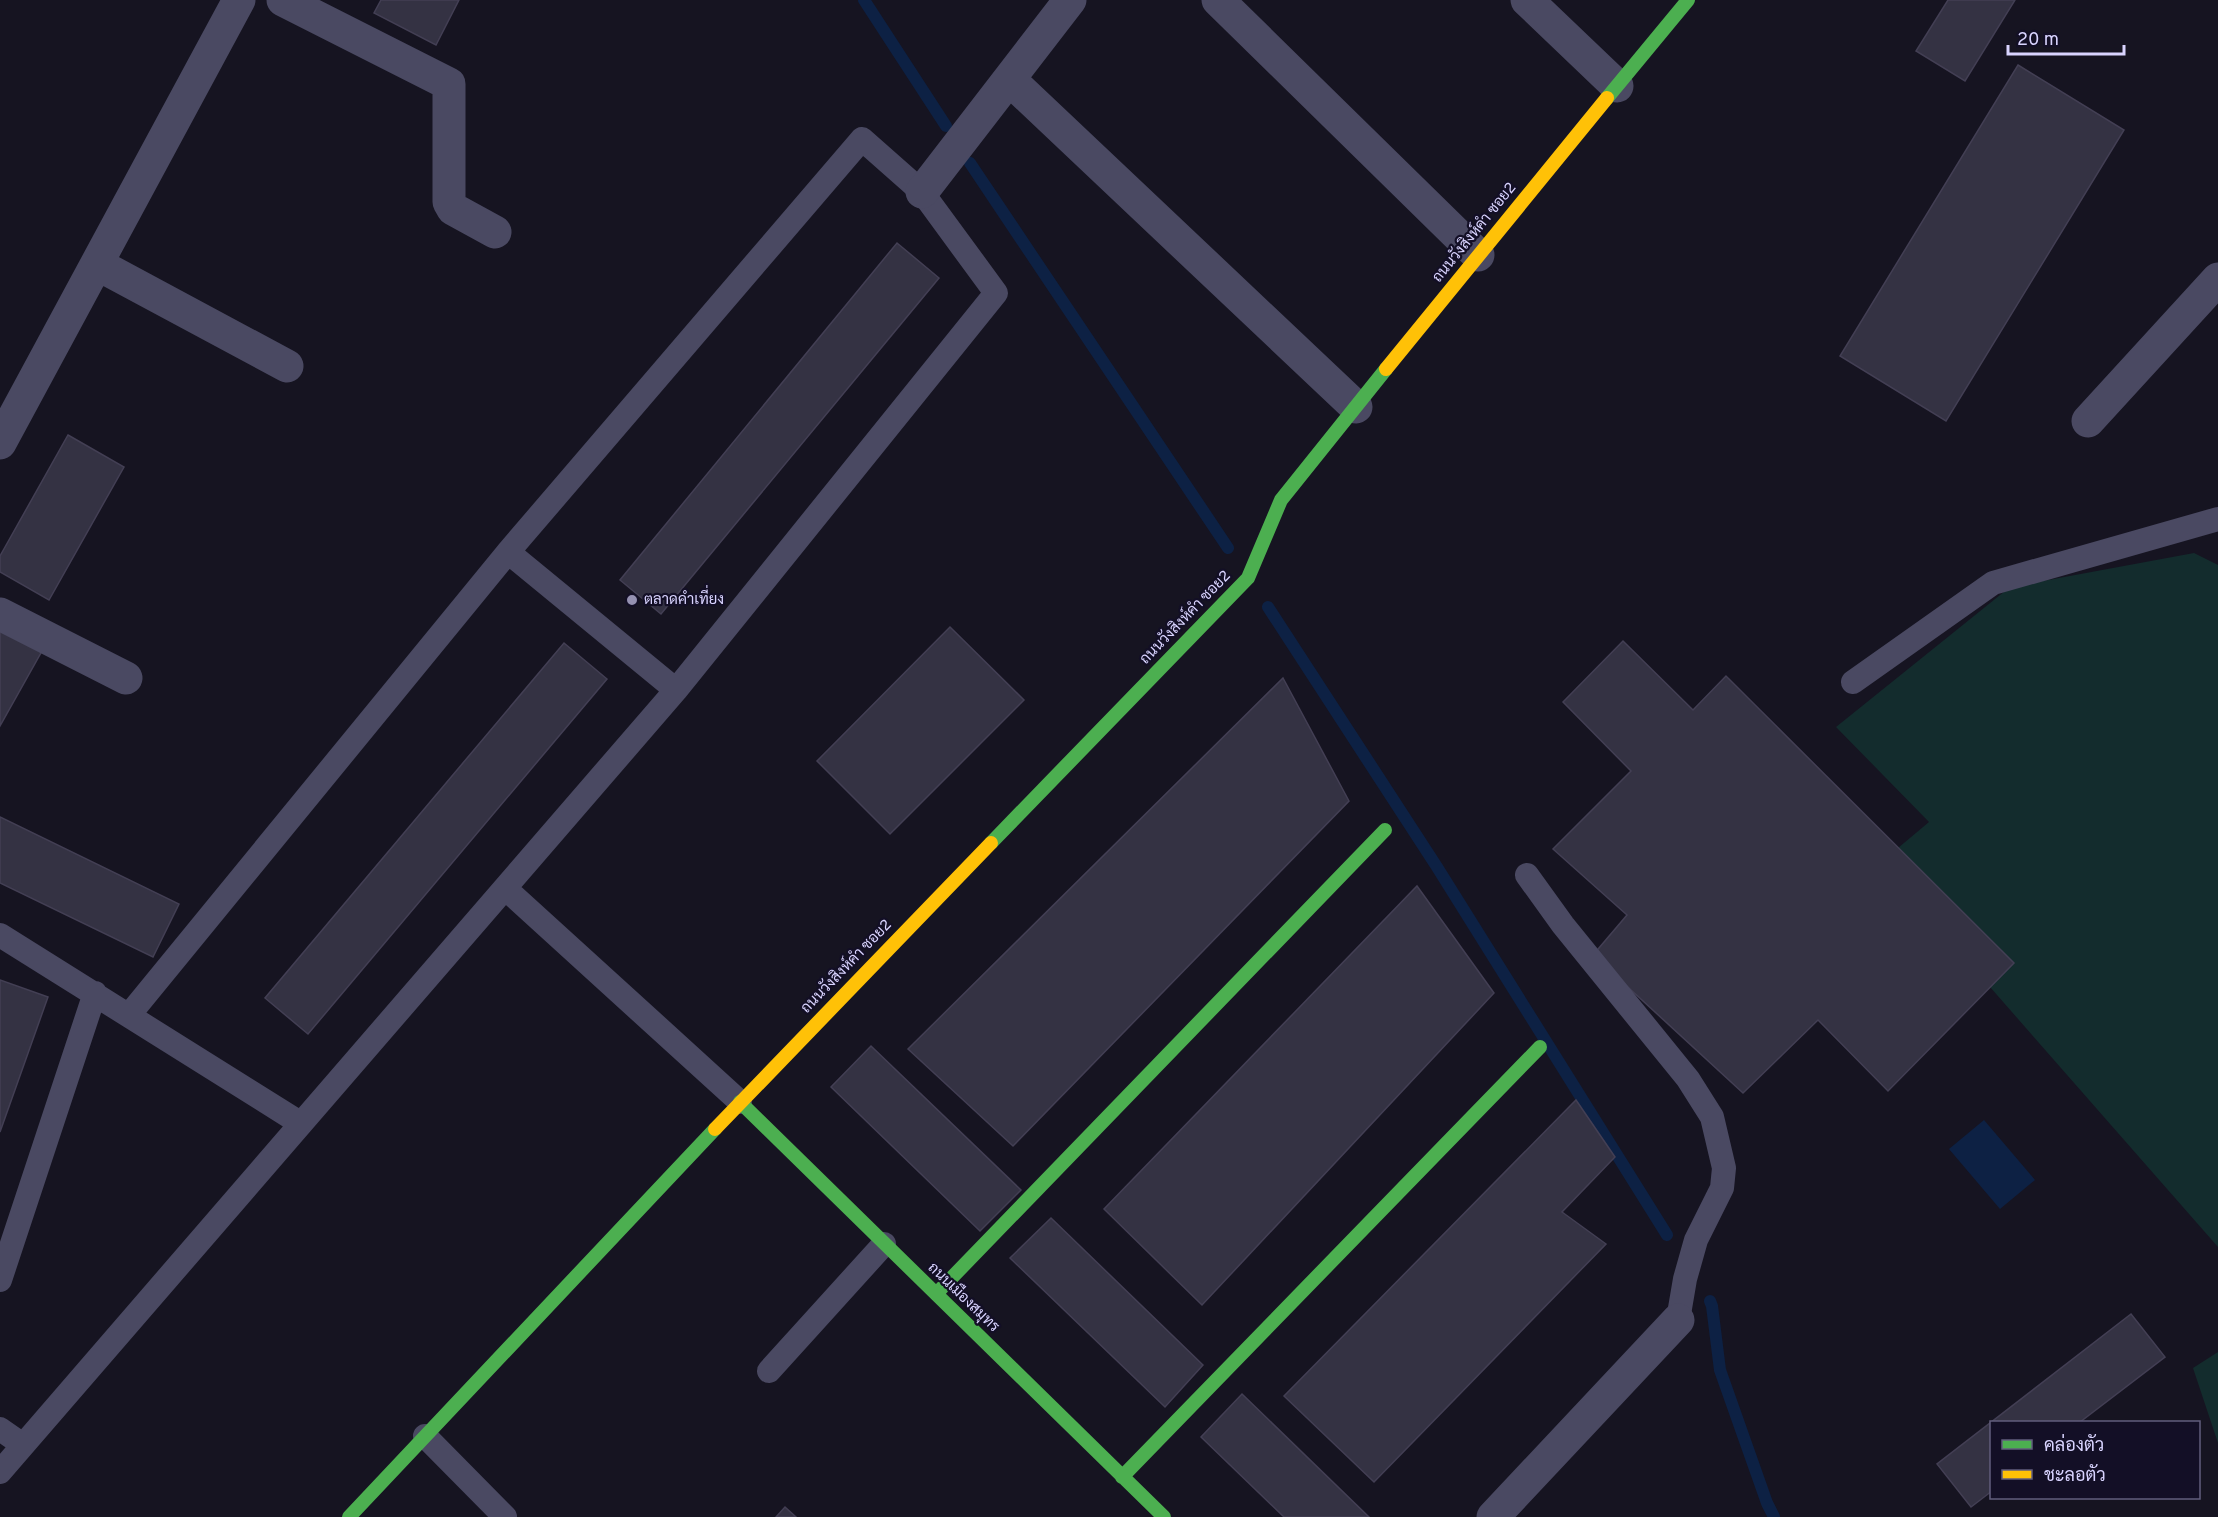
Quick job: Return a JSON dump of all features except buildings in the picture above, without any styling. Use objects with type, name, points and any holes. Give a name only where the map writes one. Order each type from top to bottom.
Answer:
[{"type":"street","points":[[0,443],[239,0]]},
{"type":"street","points":[[283,0],[449,84],[449,202],[453,209],[495,232]]},
{"type":"street","points":[[922,192],[1070,0]]},
{"type":"street","points":[[1218,0],[1478,255]]},
{"type":"street","points":[[1527,0],[1617,86]]},
{"type":"street","name":"ถนนวังสิงห์คำ ซอย2","points":[[348,1517],[740,1102],[1248,578],[1281,500],[1478,255],[1688,0]]},
{"type":"street","points":[[1009,79],[1356,407]]},
{"type":"street","points":[[97,264],[287,366]]},
{"type":"street","points":[[2088,421],[2218,279]]},
{"type":"street","points":[[0,614],[126,678]]},
{"type":"street","points":[[936,1294],[1385,830]]},
{"type":"street","points":[[1122,1477],[1540,1047]]},
{"type":"street","name":"ถนนเมืองสมุทร","points":[[740,1102],[1164,1517]]},
{"type":"street","points":[[1493,1517],[1678,1320]]},
{"type":"lane","points":[[0,1472],[300,1123],[506,890],[676,690],[996,293],[922,192],[862,138],[508,552],[129,1015]]},
{"type":"lane","points":[[1853,682],[1993,583],[2218,519]]},
{"type":"lane","points":[[508,552],[676,690]]},
{"type":"lane","points":[[1527,875],[1563,925],[1688,1079],[1712,1117],[1724,1168],[1722,1188],[1696,1240],[1685,1279],[1678,1320]]},
{"type":"lane","points":[[506,890],[740,1102]]},
{"type":"lane","points":[[0,935],[300,1123]]},
{"type":"lane","points":[[0,1280],[95,993]]},
{"type":"lane","points":[[769,1371],[884,1244]]},
{"type":"lane","points":[[0,1429],[23,1445]]},
{"type":"lane","points":[[425,1436],[505,1517]]},
{"type":"green space","points":[[2194,553],[2218,565],[2218,1247],[1990,987],[2014,963],[1898,848],[1929,822],[1836,727],[2010,587]]},
{"type":"green space","points":[[2218,1352],[2218,1443],[2193,1368]]},
{"type":"water","points":[[1984,1120],[2035,1180],[2000,1209],[1949,1149]]},
{"type":"waterway","points":[[864,0],[946,126]]},
{"type":"waterway","points":[[970,163],[1228,548]]},
{"type":"waterway","points":[[1268,607],[1437,867],[1667,1235]]},
{"type":"waterway","points":[[1710,1301],[1720,1370],[1774,1517]]},
{"type":"traffic: fast","points":[[1607,98],[1688,0]]},
{"type":"traffic: fast","points":[[991,843],[1248,578],[1281,500],[1386,369]]},
{"type":"traffic: fast","points":[[936,1294],[1385,830]]},
{"type":"traffic: fast","points":[[1122,1477],[1540,1047]]},
{"type":"traffic: fast","points":[[740,1102],[1164,1517]]},
{"type":"traffic: fast","points":[[349,1517],[715,1129]]},
{"type":"traffic: slow","points":[[1386,369],[1607,98]]},
{"type":"traffic: slow","points":[[715,1129],[991,843]]},
{"type":"place","name":"ตลาดคำเที่ยง","points":[[632,600]]}]
